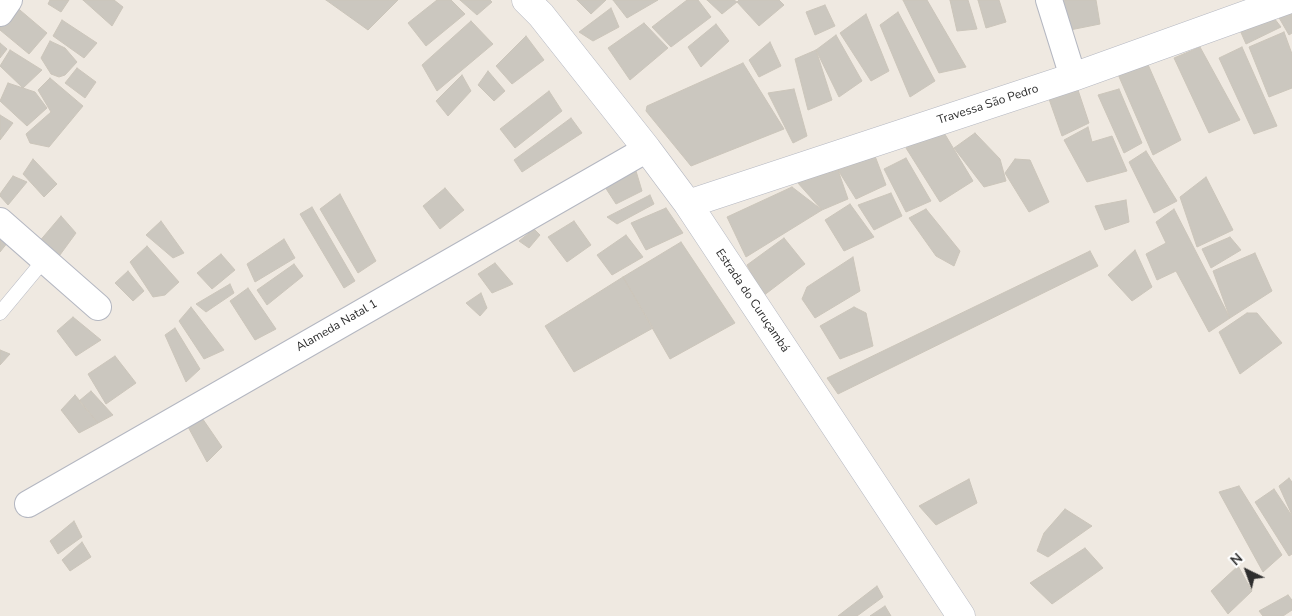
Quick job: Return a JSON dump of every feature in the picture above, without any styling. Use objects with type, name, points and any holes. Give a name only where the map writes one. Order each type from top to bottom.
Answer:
[{"type":"street","points":[[0,13],[9,0]]},
{"type":"street","name":"Estrada do Curuçambá","points":[[526,0],[541,15],[688,204],[961,616]]},
{"type":"street","points":[[1049,0],[1073,77]]},
{"type":"street","name":"Travessa São Pedro","points":[[688,204],[1073,77],[1287,0]]},
{"type":"street","name":"Alameda Natal 1","points":[[28,504],[647,149]]},
{"type":"street","points":[[0,221],[98,307]]},
{"type":"lane","points":[[0,313],[44,260]]},
{"type":"building","points":[[50,0],[69,0],[61,12],[48,4]]},
{"type":"building","points":[[83,0],[114,0],[123,7],[112,26]]},
{"type":"building","points":[[326,0],[398,0],[368,30]]},
{"type":"building","points":[[437,0],[451,0],[465,14],[426,46],[408,23]]},
{"type":"building","points":[[460,0],[490,0],[492,2],[477,15]]},
{"type":"building","points":[[577,0],[606,0],[591,14]]},
{"type":"building","points":[[613,0],[658,0],[627,18]]},
{"type":"building","points":[[687,0],[698,0],[711,17],[671,47],[652,27]]},
{"type":"building","points":[[707,0],[734,0],[737,2],[722,14]]},
{"type":"building","points":[[739,0],[779,0],[784,5],[759,26],[737,2]]},
{"type":"building","points":[[903,0],[927,0],[966,67],[939,73]]},
{"type":"building","points":[[950,0],[968,0],[977,29],[957,31]]},
{"type":"building","points":[[978,0],[999,0],[1006,22],[986,28]]},
{"type":"building","points":[[1096,0],[1100,24],[1060,32],[1054,2]]},
{"type":"building","points":[[1292,3],[1292,33],[1289,35],[1274,9]]},
{"type":"building","points":[[14,5],[47,33],[29,54],[0,30],[0,22]]},
{"type":"building","points":[[825,5],[835,26],[815,35],[806,12]]},
{"type":"building","points":[[611,8],[619,27],[593,41],[579,32]]},
{"type":"building","points":[[1267,9],[1281,27],[1246,44],[1236,21]]},
{"type":"building","points":[[898,12],[935,81],[910,97],[880,25]]},
{"type":"building","points":[[866,14],[889,71],[871,81],[840,33]]},
{"type":"building","points":[[62,20],[97,43],[84,58],[53,36]]},
{"type":"building","points":[[471,21],[493,44],[437,91],[422,65]]},
{"type":"building","points":[[644,23],[668,48],[630,80],[608,48]]},
{"type":"building","points":[[716,24],[729,41],[701,67],[688,47]]},
{"type":"building","points":[[1284,32],[1292,54],[1292,88],[1269,97],[1249,47]]},
{"type":"building","points":[[836,35],[862,81],[839,97],[816,50]]},
{"type":"building","points":[[526,36],[544,60],[512,84],[496,66]]},
{"type":"building","points":[[50,41],[65,48],[77,62],[65,75],[59,77],[51,74],[41,58]]},
{"type":"building","points":[[770,42],[781,66],[759,77],[749,60]]},
{"type":"building","points":[[0,43],[7,49],[0,58]]},
{"type":"building","points":[[1200,47],[1240,120],[1209,133],[1174,58]]},
{"type":"building","points":[[1242,47],[1277,126],[1254,134],[1219,58]]},
{"type":"building","points":[[10,50],[42,70],[23,88],[0,66]]},
{"type":"building","points":[[816,50],[832,100],[808,110],[795,59]]},
{"type":"building","points":[[1146,60],[1181,140],[1153,155],[1117,72]]},
{"type":"building","points":[[743,63],[784,129],[691,166],[646,111],[647,106]]},
{"type":"building","points":[[77,68],[96,82],[85,98],[65,83]]},
{"type":"building","points":[[488,71],[505,91],[494,101],[478,85]]},
{"type":"building","points":[[462,75],[471,91],[448,116],[436,101]]},
{"type":"building","points":[[50,78],[83,106],[49,147],[30,143],[26,134],[51,112],[38,90]]},
{"type":"building","points":[[8,83],[35,92],[47,108],[27,126],[0,101]]},
{"type":"building","points":[[1076,84],[1089,123],[1062,136],[1049,99]]},
{"type":"building","points":[[794,89],[807,136],[793,143],[768,93]]},
{"type":"building","points":[[1119,89],[1142,143],[1124,153],[1098,95]]},
{"type":"building","points":[[549,91],[562,111],[515,148],[500,129]]},
{"type":"building","points":[[0,115],[13,123],[0,140]]},
{"type":"building","points":[[571,118],[582,133],[522,172],[514,160]]},
{"type":"building","points":[[940,126],[973,181],[940,202],[906,148]]},
{"type":"building","points":[[1088,127],[1092,142],[1112,136],[1127,171],[1087,182],[1064,140]]},
{"type":"building","points":[[975,133],[1000,159],[1006,181],[984,187],[954,148]]},
{"type":"building","points":[[1146,151],[1177,201],[1154,213],[1129,162]]},
{"type":"building","points":[[875,156],[886,185],[856,199],[838,170]]},
{"type":"building","points":[[906,158],[931,201],[906,212],[884,169]]},
{"type":"building","points":[[33,159],[57,184],[44,197],[23,174]]},
{"type":"building","points":[[1015,159],[1030,160],[1049,202],[1029,212],[1005,173]]},
{"type":"building","points":[[838,170],[848,199],[822,210],[797,182]]},
{"type":"building","points":[[636,171],[642,191],[616,204],[605,187]]},
{"type":"building","points":[[13,176],[27,182],[8,205],[0,194]]},
{"type":"building","points":[[1206,177],[1233,230],[1197,247],[1180,197]]},
{"type":"building","points":[[792,187],[822,210],[746,257],[727,217]]},
{"type":"building","points":[[445,188],[464,210],[440,229],[423,206]]},
{"type":"building","points":[[891,193],[902,216],[874,230],[858,205]]},
{"type":"building","points":[[340,194],[376,261],[358,273],[320,209]]},
{"type":"building","points":[[650,195],[654,204],[617,224],[607,217]]},
{"type":"building","points":[[1126,200],[1129,222],[1105,230],[1095,206]]},
{"type":"building","points":[[850,204],[874,237],[844,251],[825,220]]},
{"type":"building","points":[[312,207],[355,281],[344,288],[300,214]]},
{"type":"building","points":[[666,208],[683,233],[646,250],[631,223]]},
{"type":"building","points":[[926,209],[960,251],[954,266],[936,256],[909,218]]},
{"type":"building","points":[[1174,209],[1230,318],[1209,332],[1176,271],[1157,280],[1146,254],[1166,243],[1156,222]]},
{"type":"building","points":[[61,216],[76,233],[57,259],[38,243]]},
{"type":"building","points":[[161,221],[184,253],[173,258],[146,235]]},
{"type":"building","points":[[574,221],[591,245],[567,262],[548,237]]},
{"type":"building","points":[[534,229],[540,235],[529,248],[519,241]]},
{"type":"building","points":[[0,235],[8,242],[0,252]]},
{"type":"building","points":[[626,235],[643,257],[612,275],[597,255]]},
{"type":"building","points":[[1230,237],[1241,250],[1211,268],[1202,249]]},
{"type":"building","points":[[784,238],[805,264],[763,296],[747,265]]},
{"type":"building","points":[[284,239],[295,258],[255,282],[247,264]]},
{"type":"building","points":[[681,242],[735,323],[670,359],[623,277]]},
{"type":"building","points":[[147,246],[179,282],[165,295],[153,297],[130,262]]},
{"type":"building","points":[[1135,250],[1152,287],[1132,301],[1108,275]]},
{"type":"building","points":[[1090,251],[1098,266],[838,394],[827,378]]},
{"type":"building","points":[[1255,253],[1272,291],[1230,318],[1213,271]]},
{"type":"building","points":[[221,254],[235,270],[212,289],[197,273]]},
{"type":"building","points":[[853,257],[860,291],[815,318],[802,299],[807,287]]},
{"type":"building","points":[[495,263],[513,284],[492,293],[478,274]]},
{"type":"building","points":[[294,264],[303,276],[267,305],[257,290]]},
{"type":"building","points":[[128,271],[144,291],[133,301],[115,283]]},
{"type":"building","points":[[623,277],[653,328],[574,372],[545,326]]},
{"type":"building","points":[[230,284],[234,293],[206,312],[196,304]]},
{"type":"building","points":[[248,288],[276,329],[255,340],[230,301]]},
{"type":"building","points":[[481,293],[487,308],[480,316],[466,303]]},
{"type":"building","points":[[191,307],[224,350],[204,359],[179,321]]},
{"type":"building","points":[[854,307],[866,313],[873,346],[840,359],[820,326]]},
{"type":"building","points":[[1247,313],[1257,313],[1282,343],[1240,374],[1219,332]]},
{"type":"building","points":[[73,317],[101,340],[76,356],[57,331]]},
{"type":"building","points":[[175,328],[200,369],[186,382],[165,335]]},
{"type":"building","points":[[0,350],[10,354],[0,365]]},
{"type":"building","points":[[115,356],[136,383],[106,404],[88,374]]},
{"type":"building","points":[[91,391],[113,415],[98,423],[79,401]]},
{"type":"building","points":[[75,395],[98,423],[79,433],[61,410]]},
{"type":"building","points":[[200,415],[222,447],[207,462],[187,425]]},
{"type":"building","points":[[1289,478],[1292,482],[1292,515],[1279,486]]},
{"type":"building","points":[[969,479],[977,503],[936,525],[919,506]]},
{"type":"building","points":[[1239,486],[1282,555],[1263,572],[1219,492]]},
{"type":"building","points":[[1274,489],[1292,516],[1292,554],[1289,556],[1255,502]]},
{"type":"building","points":[[1065,509],[1092,526],[1048,557],[1037,551],[1044,533]]},
{"type":"building","points":[[74,521],[82,537],[58,554],[50,541]]},
{"type":"building","points":[[82,542],[91,557],[70,571],[62,560]]},
{"type":"building","points":[[1085,548],[1103,568],[1052,604],[1030,583]]},
{"type":"building","points":[[1238,566],[1252,591],[1228,614],[1211,591]]},
{"type":"building","points":[[877,586],[883,597],[857,616],[838,616]]},
{"type":"building","points":[[1288,595],[1292,600],[1292,610],[1283,616],[1263,616],[1259,611]]},
{"type":"building","points":[[885,606],[891,616],[870,616]]}]
